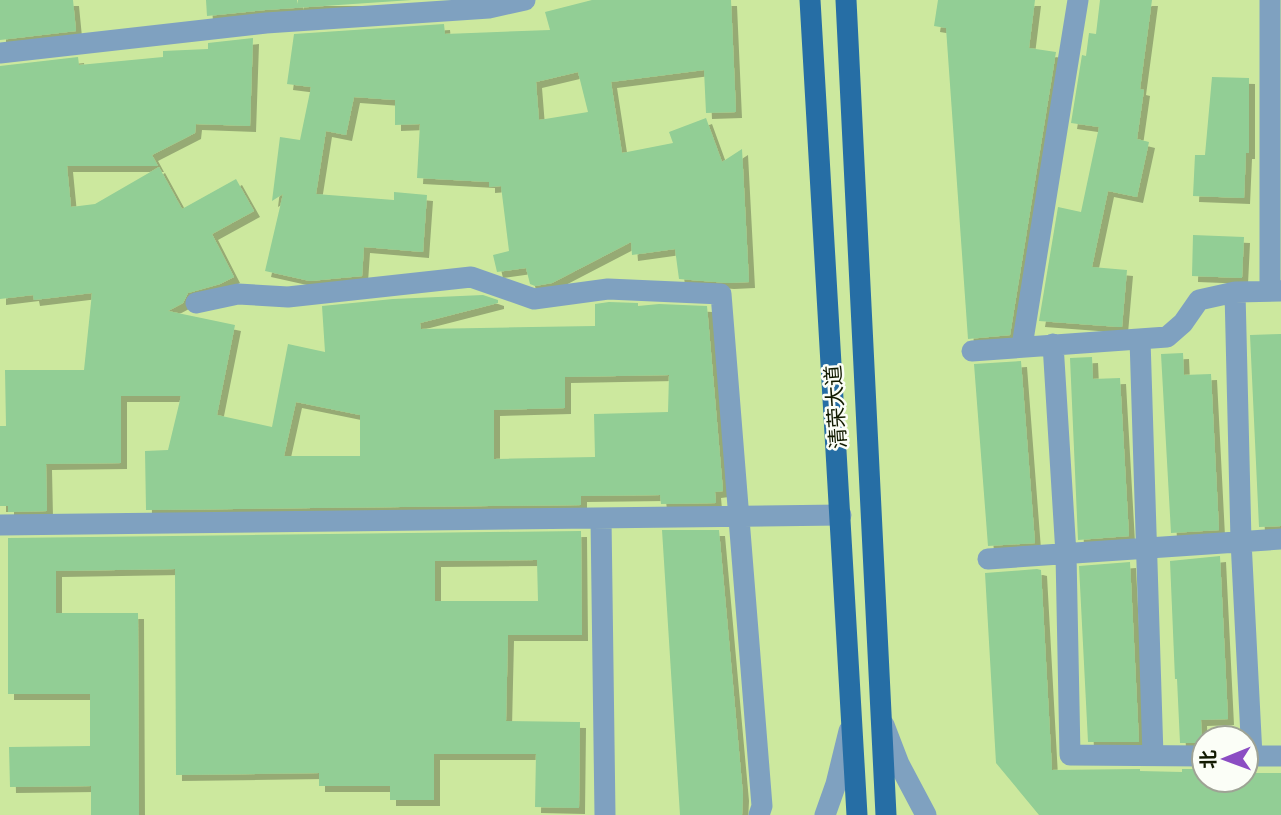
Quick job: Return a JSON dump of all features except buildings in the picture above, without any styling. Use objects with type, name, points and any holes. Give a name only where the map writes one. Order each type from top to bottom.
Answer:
[{"type":"main road","name":"清荣大道","points":[[810,0],[858,815]]},
{"type":"main road","name":"清荣大道","points":[[846,0],[886,815]]},
{"type":"street","points":[[0,53],[266,23],[489,8],[525,0]]},
{"type":"street","points":[[1022,346],[1078,0]]},
{"type":"street","points":[[972,351],[1167,337],[1183,323],[1199,300],[1234,292],[1276,290],[1270,0]]},
{"type":"street","points":[[196,303],[238,295],[288,297],[471,276],[534,299],[608,289],[721,294],[762,806],[760,815]]},
{"type":"street","points":[[1234,292],[1248,724]]},
{"type":"street","points":[[1140,339],[1153,756]]},
{"type":"street","points":[[1054,344],[1066,554],[1070,755],[1190,756]]},
{"type":"street","points":[[0,525],[841,515]]},
{"type":"street","points":[[601,518],[605,815]]},
{"type":"street","points":[[988,558],[1281,538]]},
{"type":"street","points":[[881,718],[899,764],[926,815]]},
{"type":"street","points":[[825,815],[836,784],[852,719]]},
{"type":"street","points":[[1260,756],[1281,756]]}]
